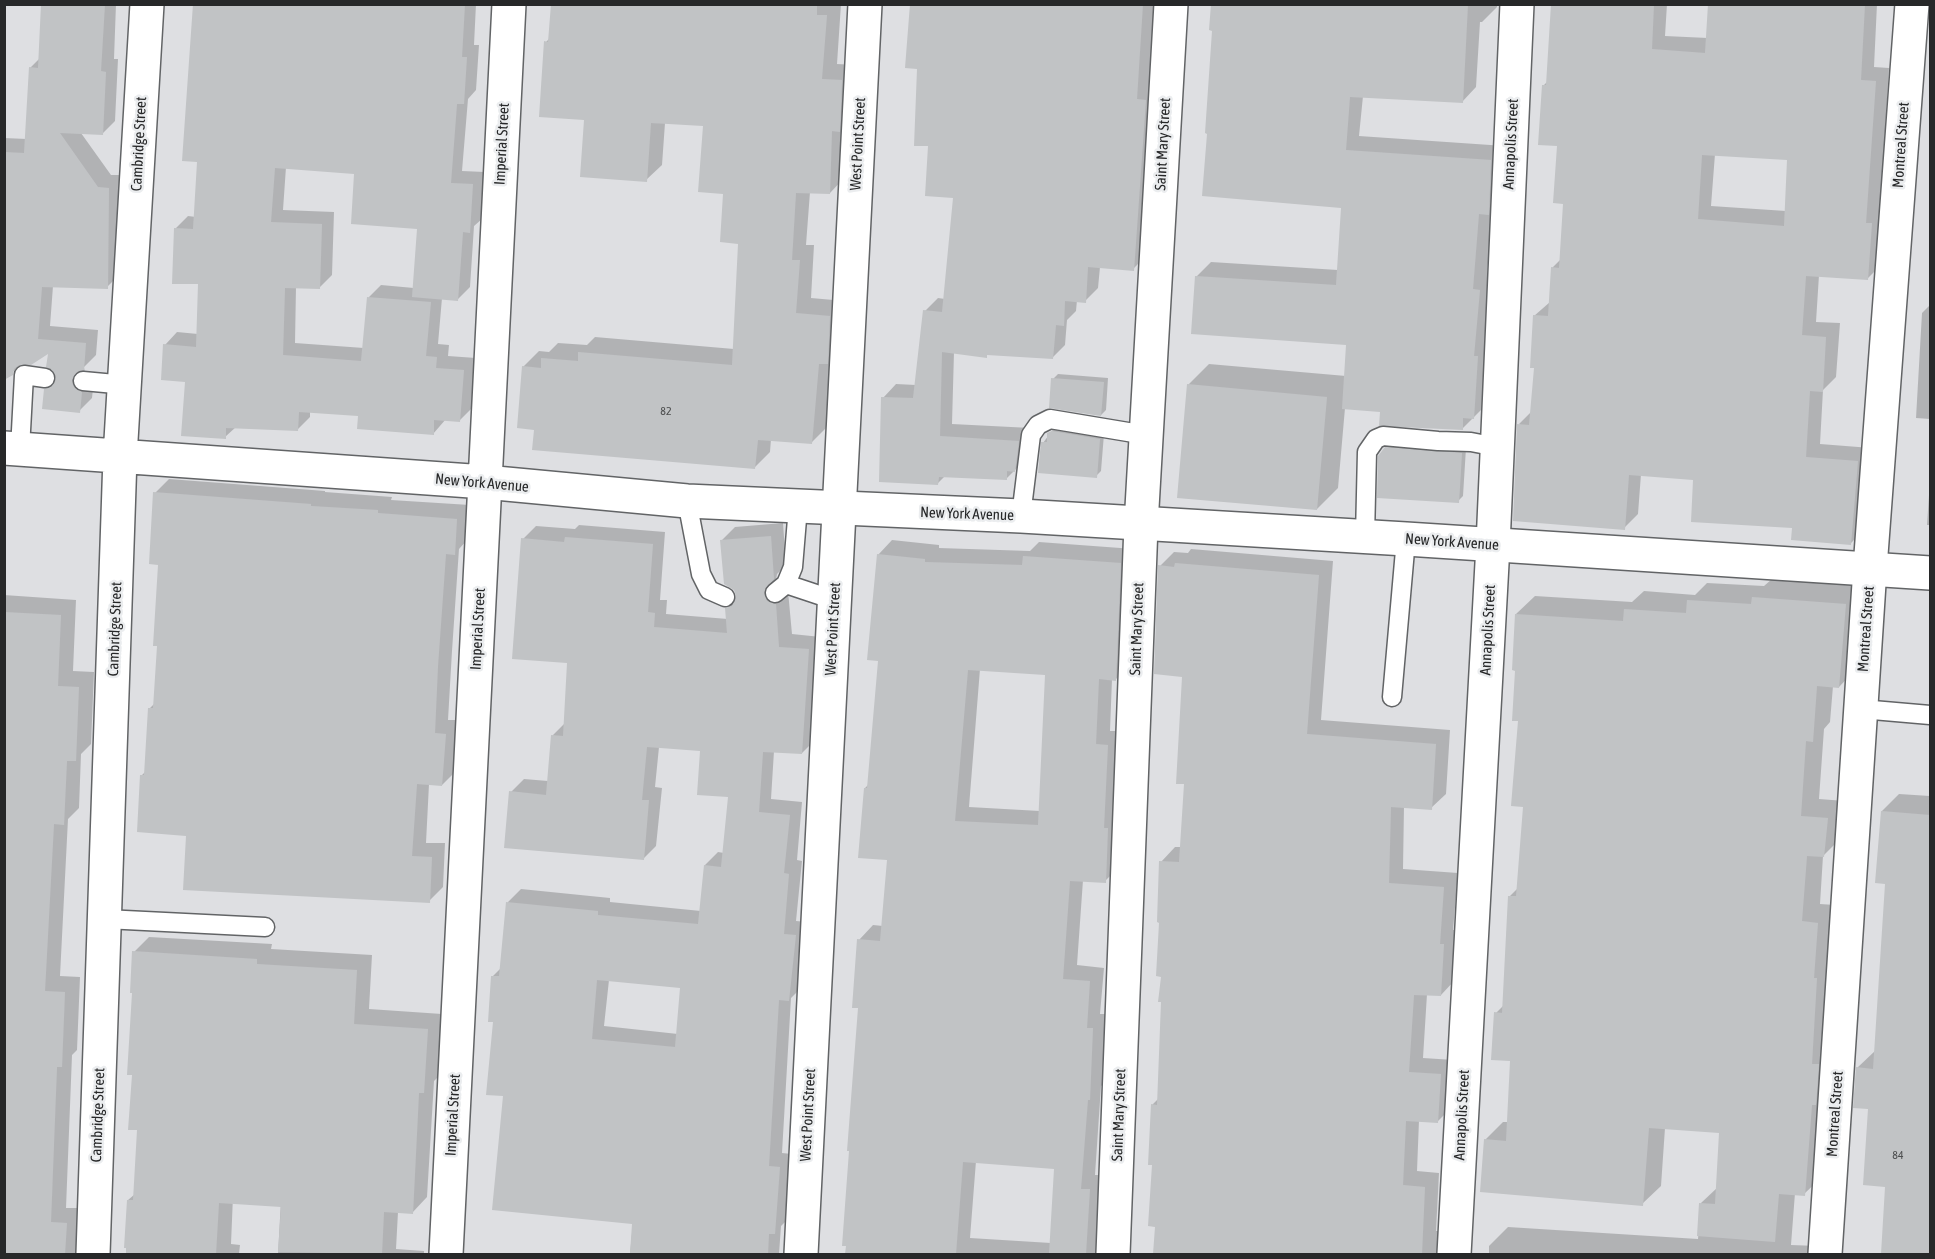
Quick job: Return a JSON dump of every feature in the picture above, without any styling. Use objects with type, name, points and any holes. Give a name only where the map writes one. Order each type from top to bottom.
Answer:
[{"type":"street","name":"Cambridge Street","points":[[93,1254],[120,457],[147,4]]},
{"type":"street","name":"Imperial Street","points":[[446,1254],[450,999],[485,482],[509,4]]},
{"type":"street","name":"West Point Street","points":[[801,1254],[865,4]]},
{"type":"street","name":"Saint Mary Street","points":[[1113,1254],[1141,525],[1171,4]]},
{"type":"street","name":"Annapolis Street","points":[[1454,1254],[1497,447],[1517,4]]},
{"type":"street","name":"Montreal Street","points":[[1826,1254],[1870,568],[1912,4]]},
{"type":"street","name":"New York Avenue","points":[[12,449],[485,482],[687,501],[1021,516],[1141,525],[1406,538],[1930,573]]},
{"type":"lane","points":[[12,449],[24,375],[45,378]]},
{"type":"lane","points":[[82,381],[126,385]]},
{"type":"lane","points":[[1021,516],[1031,435],[1038,425],[1050,420],[1146,435]]},
{"type":"lane","points":[[1365,536],[1367,452],[1376,439],[1383,436],[1471,442],[1497,447]]},
{"type":"lane","points":[[687,501],[701,574],[709,590],[724,597]]},
{"type":"lane","points":[[798,507],[793,567],[781,589],[834,600]]},
{"type":"lane","points":[[1392,697],[1406,538]]},
{"type":"lane","points":[[1861,709],[1930,715]]},
{"type":"lane","points":[[105,919],[265,927]]},
{"type":"building","points":[[41,4],[105,4],[101,71],[106,72],[103,135],[60,133],[98,187],[109,188],[108,289],[42,287],[38,339],[86,343],[84,370],[78,371],[72,379],[73,386],[82,392],[80,413],[42,409],[44,389],[53,385],[56,379],[52,370],[46,367],[48,354],[31,365],[19,365],[14,369],[13,375],[4,380],[4,152],[24,153],[29,67],[38,68]]},
{"type":"building","points":[[193,4],[465,4],[462,57],[467,57],[464,104],[457,104],[451,183],[473,184],[470,233],[463,232],[458,301],[412,297],[417,229],[351,224],[354,174],[275,168],[271,222],[322,224],[320,289],[285,288],[283,355],[361,361],[367,297],[431,302],[426,356],[437,357],[436,368],[464,370],[460,422],[434,420],[434,435],[357,429],[358,416],[299,412],[298,431],[226,428],[226,439],[181,436],[185,382],[161,380],[163,344],[196,347],[198,284],[172,284],[174,228],[193,229],[197,162],[182,161]]},
{"type":"building","points":[[551,4],[817,4],[817,15],[827,15],[822,79],[842,80],[840,132],[832,131],[830,194],[796,193],[792,260],[800,260],[796,313],[830,316],[828,364],[819,364],[812,444],[758,440],[755,469],[532,450],[534,430],[517,428],[522,366],[541,368],[541,358],[578,361],[578,352],[732,365],[738,244],[720,242],[723,194],[698,192],[703,126],[651,123],[647,182],[580,177],[584,120],[539,117],[544,41],[548,42]]},
{"type":"building","points":[[910,4],[1143,4],[1137,99],[1146,100],[1134,271],[1088,267],[1086,303],[1065,301],[1064,326],[1056,325],[1053,359],[987,355],[987,358],[942,352],[940,436],[1019,441],[1015,472],[1007,471],[1007,480],[939,477],[938,485],[879,482],[881,397],[913,398],[923,310],[942,312],[953,198],[925,196],[928,146],[914,146],[917,69],[905,68]]},
{"type":"building","points":[[1211,4],[1468,4],[1463,103],[1350,97],[1346,150],[1491,160],[1489,215],[1479,214],[1473,289],[1480,290],[1474,356],[1478,356],[1474,419],[1463,418],[1463,430],[1379,426],[1380,412],[1342,409],[1346,345],[1191,334],[1195,276],[1336,285],[1341,208],[1202,196],[1212,31],[1209,30]]},
{"type":"building","points":[[1551,4],[1654,4],[1652,49],[1705,53],[1708,4],[1865,4],[1861,80],[1876,81],[1866,223],[1872,223],[1868,280],[1806,276],[1802,335],[1826,337],[1823,392],[1810,391],[1806,457],[1858,461],[1851,545],[1791,540],[1792,528],[1691,522],[1693,480],[1629,475],[1625,530],[1513,521],[1517,424],[1529,425],[1534,368],[1530,368],[1533,315],[1548,316],[1551,267],[1559,268],[1563,204],[1553,203],[1557,146],[1538,145],[1542,85],[1546,85]],"holes":[[[1702,155],[1787,160],[1784,226],[1698,219]]]},
{"type":"building","points":[[1051,378],[1104,382],[1101,416],[1049,408]]},
{"type":"building","points":[[1187,384],[1327,397],[1317,510],[1177,498]]},
{"type":"building","points":[[1052,431],[1100,439],[1097,478],[1038,473],[1041,442],[1047,442],[1047,433]]},
{"type":"building","points":[[1385,447],[1462,453],[1459,503],[1377,498],[1378,456]]},
{"type":"building","points":[[153,492],[311,504],[311,506],[378,510],[378,513],[457,519],[455,555],[446,554],[438,666],[435,733],[446,734],[442,786],[417,784],[412,856],[432,857],[430,903],[183,890],[186,836],[137,832],[140,775],[144,775],[148,708],[153,708],[157,646],[153,646],[158,565],[149,564]]},
{"type":"building","points":[[771,536],[774,579],[765,589],[764,594],[767,601],[776,604],[779,647],[809,649],[802,754],[763,752],[759,812],[790,815],[784,873],[789,874],[784,934],[796,935],[789,1001],[779,1000],[769,1166],[780,1167],[775,1234],[769,1234],[768,1254],[630,1254],[632,1224],[492,1210],[503,1096],[486,1095],[493,1022],[488,1022],[491,976],[499,976],[506,902],[598,911],[598,915],[698,924],[704,865],[721,867],[728,797],[697,795],[700,751],[647,747],[642,800],[649,800],[644,860],[504,848],[509,791],[546,795],[551,735],[563,736],[567,663],[512,659],[521,538],[564,542],[565,537],[653,544],[648,612],[655,613],[654,627],[727,633],[725,608],[732,606],[736,596],[734,590],[724,584],[720,540]],"holes":[[[597,980],[680,988],[675,1047],[592,1039]]]},
{"type":"building","points":[[877,554],[925,559],[925,562],[1022,565],[1023,556],[1121,563],[1116,681],[1099,679],[1096,744],[1108,745],[1104,828],[1108,828],[1106,883],[1070,881],[1063,979],[1090,981],[1087,1028],[1093,1028],[1090,1100],[1088,1100],[1081,1189],[1090,1189],[1086,1254],[1049,1254],[1054,1169],[963,1162],[956,1254],[845,1254],[846,1246],[842,1246],[858,1008],[852,1008],[857,939],[880,941],[887,860],[858,858],[864,788],[867,788],[878,661],[867,660]],"holes":[[[968,670],[1045,675],[1038,825],[955,821]]]},
{"type":"building","points":[[1175,563],[1319,575],[1307,734],[1436,744],[1432,810],[1391,807],[1389,883],[1444,887],[1440,944],[1444,944],[1441,996],[1414,995],[1409,1072],[1441,1074],[1438,1123],[1406,1121],[1403,1185],[1425,1187],[1422,1254],[1153,1254],[1155,1227],[1148,1226],[1152,1165],[1148,1165],[1151,1104],[1157,1105],[1161,1002],[1158,1002],[1161,977],[1156,976],[1159,861],[1179,862],[1184,784],[1176,784],[1182,677],[1154,674],[1158,565],[1174,567]]},
{"type":"building","points":[[1752,597],[1846,604],[1839,688],[1817,686],[1813,742],[1806,741],[1801,816],[1828,818],[1824,857],[1807,856],[1802,921],[1818,923],[1812,1064],[1819,1064],[1816,1105],[1812,1105],[1805,1196],[1779,1194],[1775,1242],[1697,1236],[1699,1203],[1715,1204],[1719,1133],[1649,1128],[1643,1206],[1480,1192],[1484,1139],[1506,1141],[1510,1061],[1491,1060],[1494,1012],[1502,1013],[1508,896],[1516,896],[1523,807],[1511,806],[1518,721],[1512,721],[1515,614],[1623,621],[1624,609],[1686,613],[1687,600],[1751,604]]},
{"type":"building","points":[[4,612],[61,615],[58,686],[79,687],[76,761],[67,761],[64,825],[54,824],[45,991],[65,992],[62,1067],[57,1067],[51,1222],[67,1223],[65,1254],[4,1254]]},
{"type":"building","points":[[1881,811],[1930,815],[1930,1254],[1881,1254],[1885,1187],[1863,1185],[1868,1109],[1853,1108],[1856,1067],[1873,1069],[1885,884],[1875,883]]},
{"type":"building","points":[[132,951],[257,959],[257,964],[357,970],[354,1024],[428,1029],[424,1093],[419,1093],[413,1214],[384,1212],[382,1254],[278,1252],[281,1207],[219,1203],[216,1254],[126,1254],[126,1248],[124,1248],[127,1200],[133,1200],[137,1130],[128,1130],[132,1075],[127,1075]]}]
